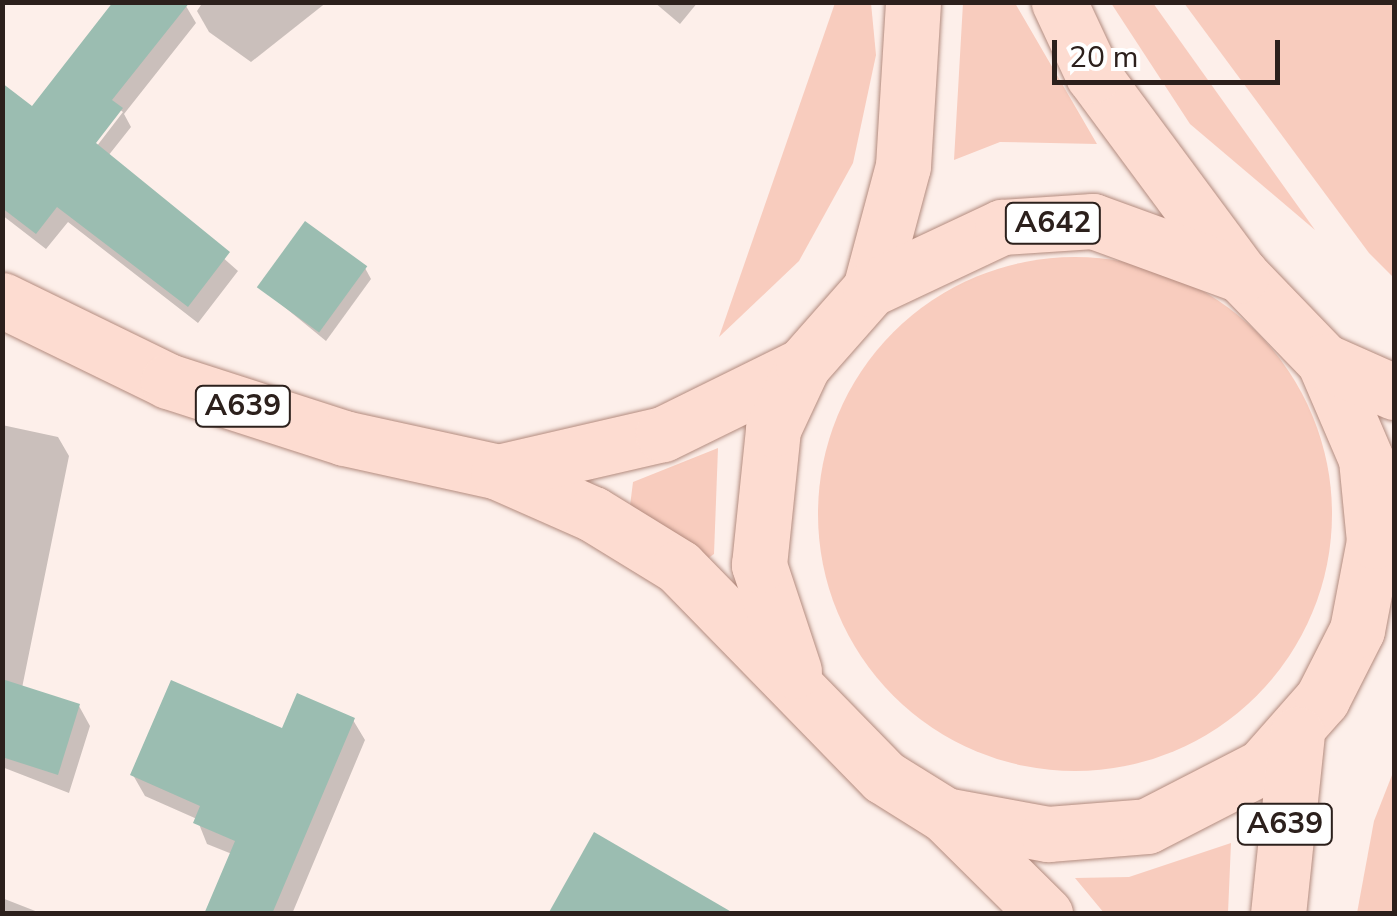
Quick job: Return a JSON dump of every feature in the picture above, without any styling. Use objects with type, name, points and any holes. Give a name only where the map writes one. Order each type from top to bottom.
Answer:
[{"type":"main road","name":"A642","points":[[870,289],[903,166],[914,2]]},
{"type":"main road","name":"A642","points":[[1059,2],[1093,75],[1241,274],[1324,361],[1366,459],[1376,620],[1297,734],[1262,766],[1147,826],[1048,834],[946,815],[884,777],[796,679],[759,565],[772,429],[803,365],[870,289],[1002,226],[1094,220],[1241,274]]},
{"type":"main road","name":"A639","points":[[2,300],[168,381],[344,438],[498,472],[679,567],[796,679]]},
{"type":"main road","points":[[1324,361],[1394,392]]},
{"type":"main road","name":"A639","points":[[498,472],[663,434],[803,365]]},
{"type":"main road","name":"A639","points":[[1278,914],[1297,734]]},
{"type":"main road","points":[[946,815],[1044,914]]},
{"type":"shaded area","points":[[835,3],[871,3],[876,55],[853,163],[799,261],[719,337]]},
{"type":"shaded area","points":[[963,3],[1015,3],[1097,144],[1000,142],[954,160]]},
{"type":"shaded area","points":[[1111,3],[1153,3],[1315,230],[1190,124]]},
{"type":"shaded area","points":[[1184,3],[1394,3],[1394,278],[1369,253]]},
{"type":"shaded area","points":[[1075,257],[1125,261],[1174,276],[1218,300],[1257,332],[1289,371],[1313,415],[1328,464],[1332,514],[1328,564],[1313,613],[1289,657],[1257,696],[1218,728],[1174,752],[1125,767],[1075,771],[1025,767],[976,752],[932,728],[893,696],[861,657],[837,613],[822,564],[818,514],[822,464],[837,415],[861,371],[893,332],[932,300],[976,276],[1025,261]]},
{"type":"shaded area","points":[[718,448],[714,554],[703,562],[630,506],[633,482]]},
{"type":"shaded area","points":[[1394,770],[1394,913],[1357,913],[1374,821]]},
{"type":"shaded area","points":[[1231,843],[1228,913],[1104,913],[1075,878],[1129,877]]},
{"type":"building","points":[[113,2],[190,2],[112,100],[123,108],[96,143],[230,252],[188,307],[57,207],[36,234],[2,208],[2,83],[32,106]]},
{"type":"building","points":[[305,221],[367,266],[319,333],[257,287]]},
{"type":"building","points":[[2,679],[80,704],[58,775],[2,757]]},
{"type":"building","points":[[171,680],[282,728],[297,693],[355,718],[272,914],[204,914],[235,841],[193,823],[200,806],[130,775]]},
{"type":"building","points":[[594,832],[735,914],[548,914]]}]
